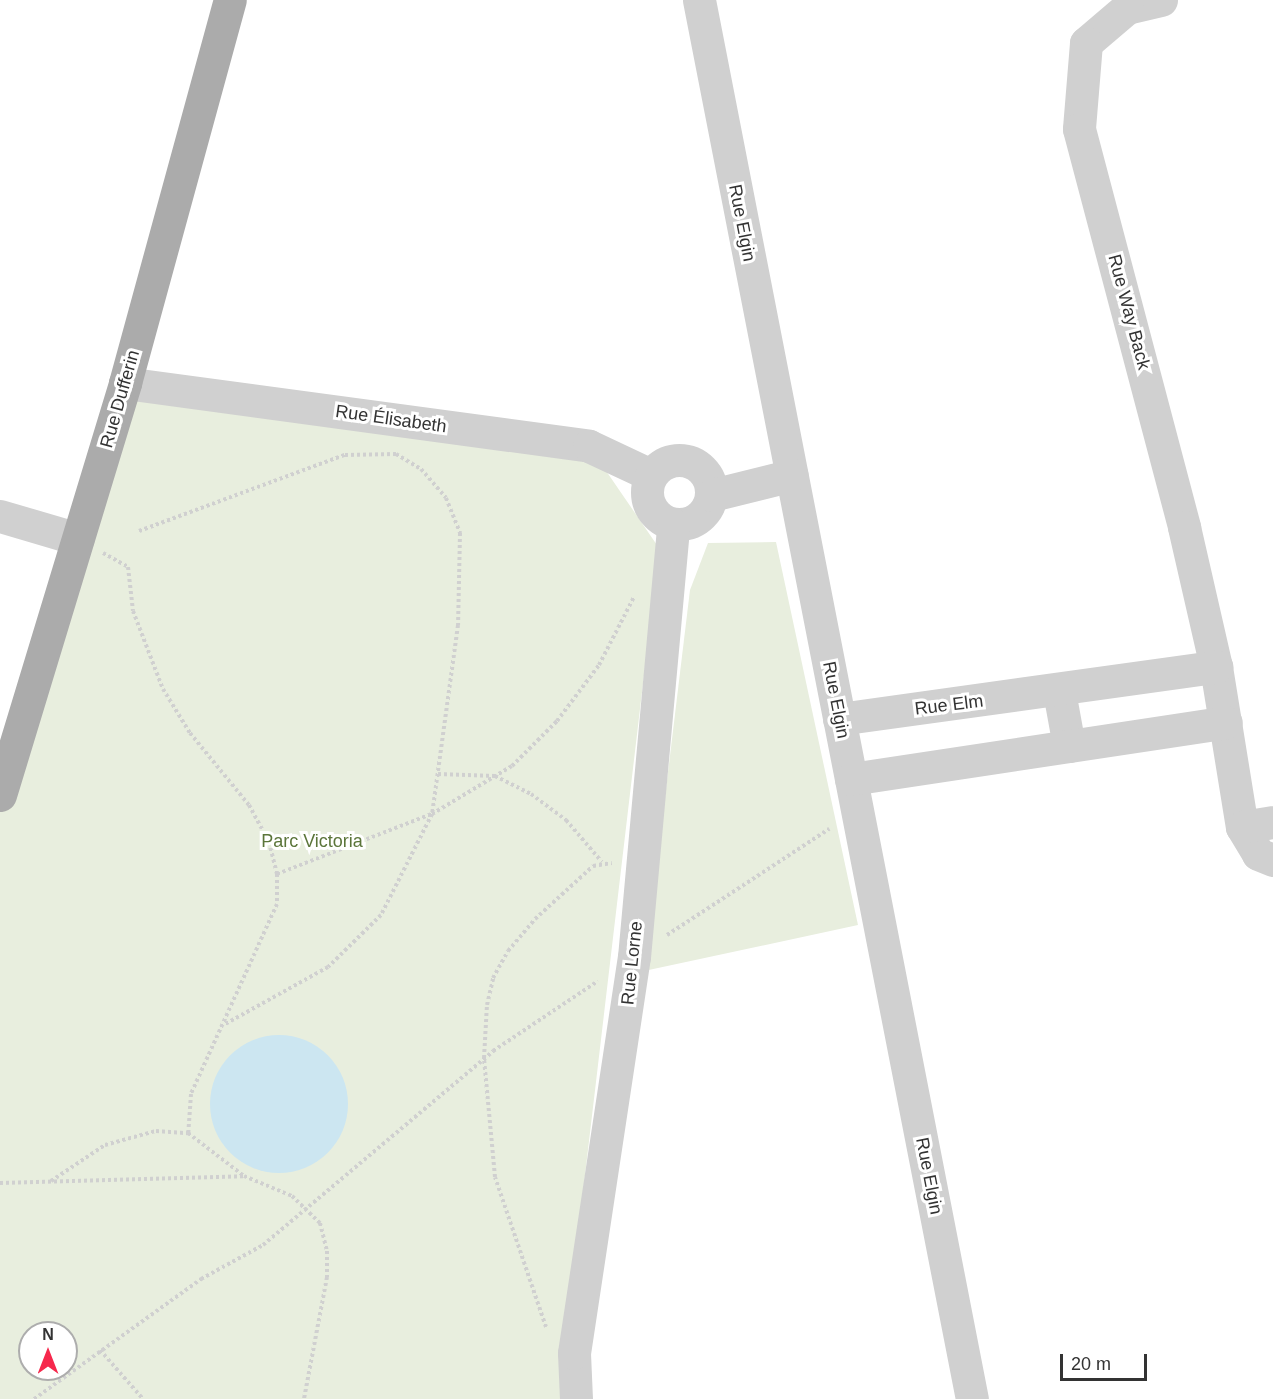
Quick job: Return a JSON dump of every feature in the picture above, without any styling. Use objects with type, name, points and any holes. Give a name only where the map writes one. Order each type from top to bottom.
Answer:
[{"type":"main road","name":"Rue Dufferin","points":[[0,795],[125,383],[230,0]]},
{"type":"street","name":"Rue Elgin","points":[[699,0],[972,1399]]},
{"type":"street","name":"Rue Way Back","points":[[1161,0],[1127,8],[1086,43],[1079,129],[1216,667]]},
{"type":"street","name":"Rue Élisabeth","points":[[125,383],[589,446],[651,475]]},
{"type":"street","points":[[712,495],[706,474],[685,460],[672,460],[651,475],[650,506],[673,525],[698,519],[712,495],[792,475]]},
{"type":"street","points":[[0,516],[78,539]]},
{"type":"street","name":"Rue Lorne","points":[[576,1399],[574,1353],[634,957],[673,525]]},
{"type":"street","points":[[1216,667],[1226,722],[1258,824],[1258,854],[1273,860]]},
{"type":"street","name":"Rue Elm","points":[[839,719],[1059,691],[1216,667]]},
{"type":"street","points":[[1059,691],[1069,746]]},
{"type":"street","points":[[851,779],[1226,722]]},
{"type":"path","points":[[139,531],[345,456],[396,454],[421,469],[446,498],[460,533],[458,625],[432,814],[381,915],[328,967],[225,1024]]},
{"type":"path","points":[[78,539],[128,567],[133,610],[163,689],[190,733],[249,806],[269,842],[277,874],[277,904],[225,1024],[191,1094],[188,1133]]},
{"type":"path","points":[[277,874],[432,814],[495,776],[557,721],[599,665],[637,591]]},
{"type":"path","points":[[438,774],[495,776],[566,820],[602,862],[641,866]]},
{"type":"path","points":[[34,1399],[201,1279],[263,1245],[484,1058],[828,829],[860,824]]},
{"type":"path","points":[[574,1353],[548,1332],[534,1301],[495,1177],[484,1058],[493,978],[508,951],[535,919],[602,862]]},
{"type":"path","points":[[50,1181],[129,1136],[188,1133],[244,1176],[308,1208],[320,1223],[327,1277],[304,1399]]},
{"type":"path","points":[[0,1183],[244,1176]]},
{"type":"path","points":[[100,1350],[143,1399]]},
{"type":"green space","name":"Parc Victoria","points":[[125,383],[589,446],[659,548],[564,1353],[565,1399],[0,1399],[0,795]]},
{"type":"green space","points":[[776,542],[858,925],[644,971],[690,590],[708,543]]},
{"type":"water","points":[[279,1035],[305,1040],[328,1055],[343,1078],[348,1104],[343,1130],[328,1153],[305,1168],[279,1173],[253,1168],[230,1153],[215,1130],[210,1104],[215,1078],[230,1055],[253,1040]]}]
